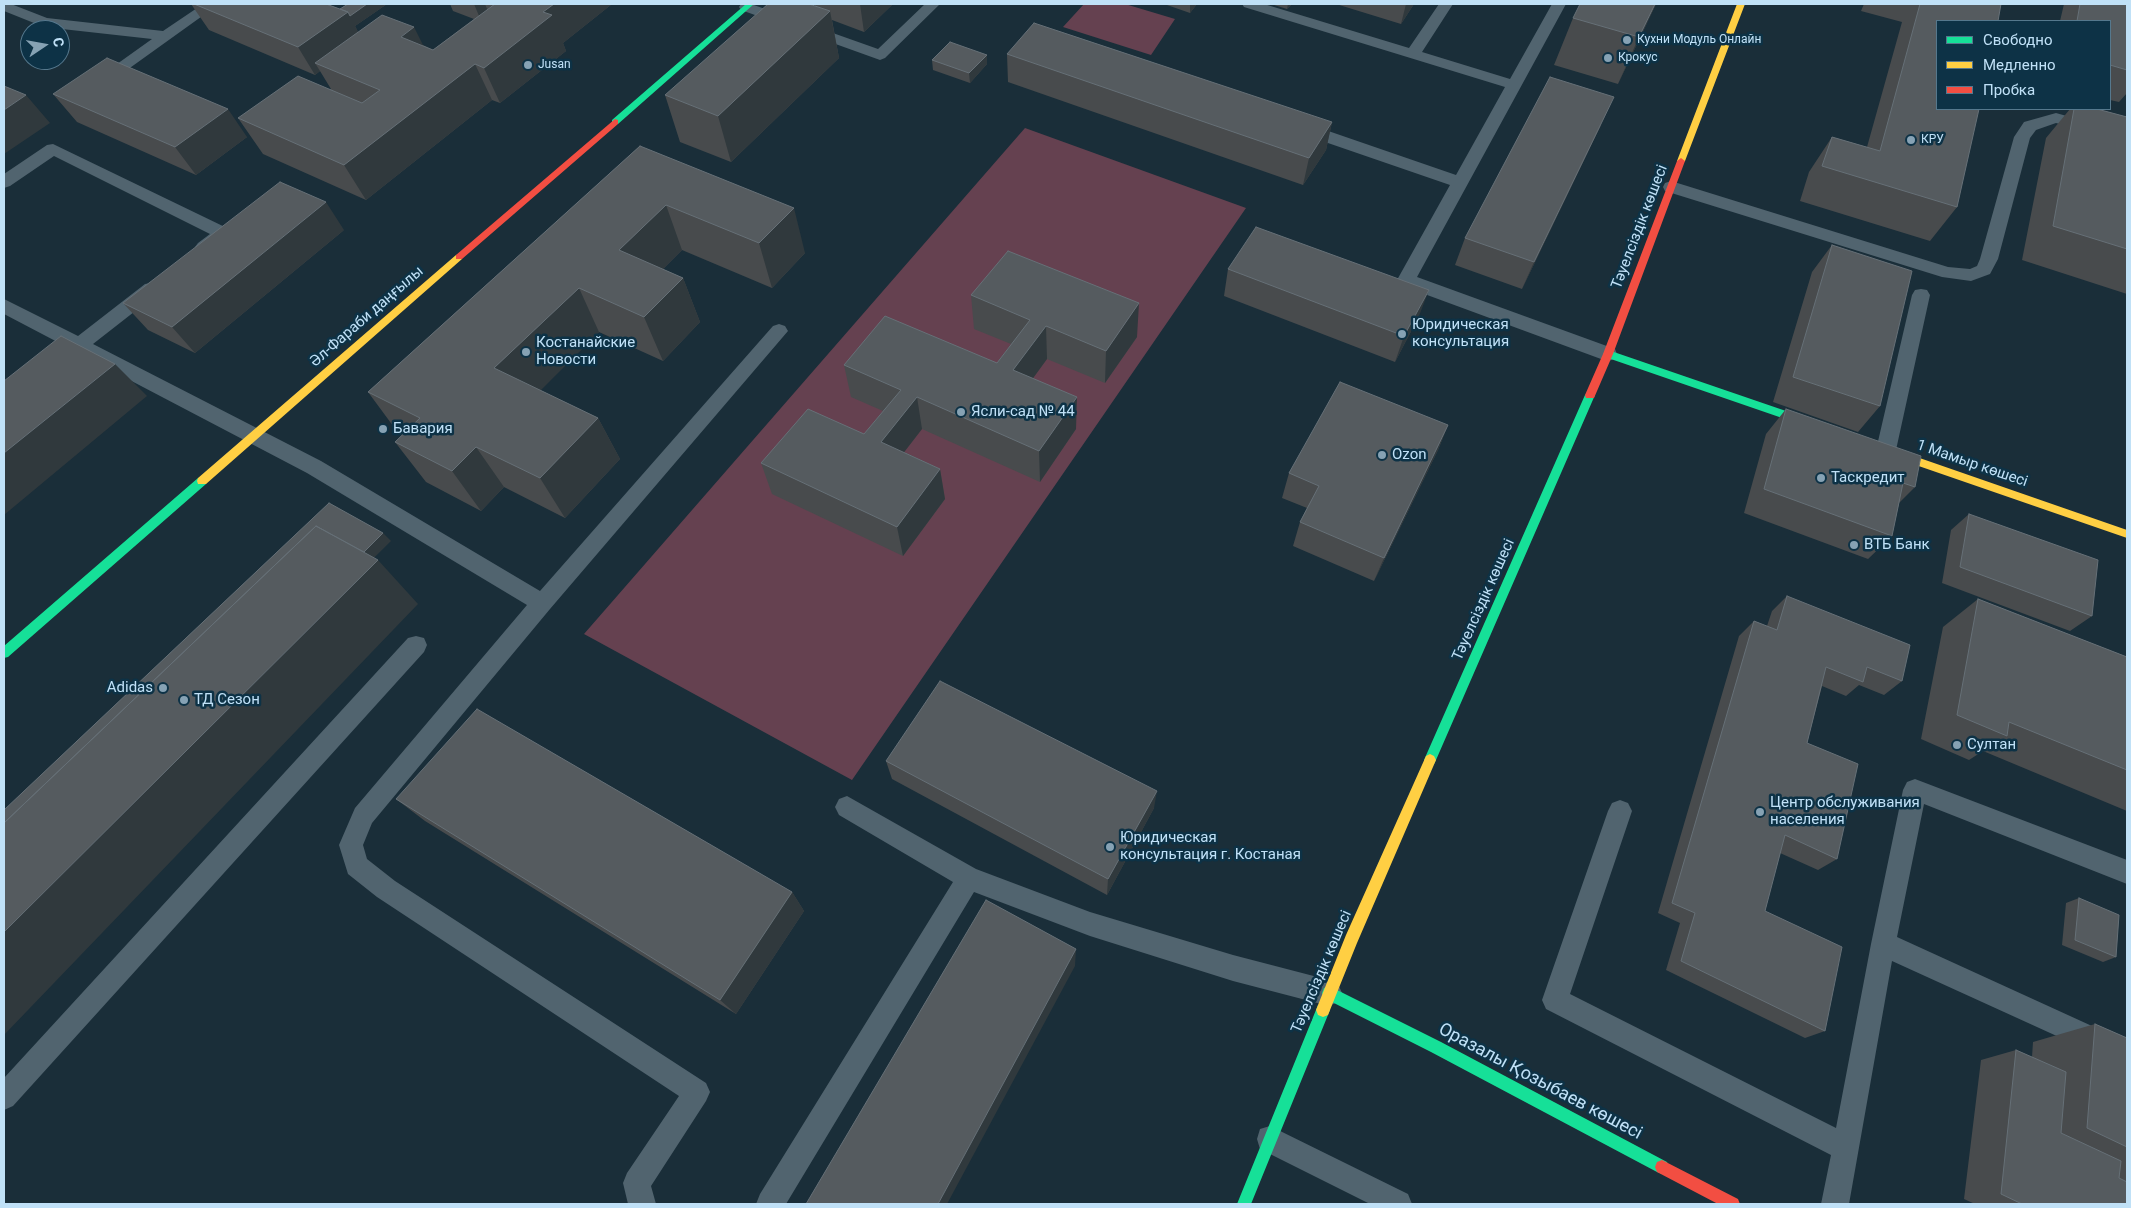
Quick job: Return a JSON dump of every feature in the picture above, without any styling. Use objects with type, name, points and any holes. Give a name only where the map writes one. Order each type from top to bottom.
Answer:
[{"type":"main road","name":"Тәуелсіздік көшесі","points":[[1244,1204],[1329,993],[1608,354],[1741,4]]},
{"type":"main road","name":"Әл-Фараби даңғылы","points":[[4,653],[748,5]]},
{"type":"main road","points":[[1608,354],[1830,431]]},
{"type":"main road","name":"1 Мамыр көшесі","points":[[1881,449],[2127,534]]},
{"type":"main road","name":"Оразалы Қозыбаев көшесі","points":[[1329,993],[1436,1047],[1694,1195],[1734,1204]]},
{"type":"lane","points":[[122,67],[212,4]]},
{"type":"lane","points":[[748,5],[880,55],[934,4]]},
{"type":"lane","points":[[1249,4],[1514,86]]},
{"type":"lane","points":[[1413,54],[1446,4]]},
{"type":"lane","points":[[1559,4],[1406,280],[1608,354]]},
{"type":"lane","points":[[4,6],[44,22],[165,36]]},
{"type":"lane","points":[[1671,187],[1948,273],[1971,275],[1984,270],[1990,259],[2022,137],[2030,126],[2056,118],[2127,138]]},
{"type":"lane","points":[[1292,125],[1460,182]]},
{"type":"lane","points":[[4,182],[54,149],[223,233],[192,257]]},
{"type":"lane","points":[[56,363],[162,280]]},
{"type":"lane","points":[[1881,449],[1921,295]]},
{"type":"lane","points":[[4,306],[314,467],[542,603]]},
{"type":"lane","points":[[642,1204],[637,1184],[697,1092],[386,889],[357,866],[352,845],[362,816],[542,603],[779,331]]},
{"type":"lane","points":[[4,1097],[416,645]]},
{"type":"lane","points":[[1835,1204],[1883,944],[1915,790],[2127,872]]},
{"type":"lane","points":[[847,807],[969,878],[1090,924],[1233,968],[1329,993]]},
{"type":"lane","points":[[1620,811],[1555,1000],[1846,1148]]},
{"type":"lane","points":[[770,1204],[969,878]]},
{"type":"lane","points":[[1883,944],[2127,1055]]},
{"type":"lane","points":[[1270,1139],[1398,1204]]},
{"type":"shaded area","points":[[1084,4],[1125,4],[1175,19],[1151,55],[1063,27]]},
{"type":"shaded area","points":[[1025,128],[1246,208],[852,780],[584,634]]},
{"type":"building","points":[[194,4],[326,4],[348,12],[298,47]]},
{"type":"building","points":[[348,4],[367,4],[350,16],[348,12],[340,9]]},
{"type":"building","points":[[495,4],[554,4],[543,12],[552,15],[484,68],[475,64],[344,165],[238,118],[298,76],[362,103],[380,90],[315,63],[382,15],[414,27],[401,37],[433,50]]},
{"type":"building","points":[[768,4],[809,4],[830,11],[718,116],[665,95]]},
{"type":"building","points":[[1580,4],[1655,4],[1639,37],[1573,18]]},
{"type":"building","points":[[1920,4],[2001,4],[1998,20],[1936,20],[1936,110],[1979,110],[1957,207],[1822,166],[1832,137],[1880,151]]},
{"type":"building","points":[[2080,4],[2127,4],[2127,70],[2111,65],[2111,20],[2077,20]]},
{"type":"building","points":[[1034,23],[1332,122],[1309,158],[1007,54]]},
{"type":"building","points":[[950,42],[987,55],[969,73],[932,60]]},
{"type":"building","points":[[107,58],[228,109],[175,147],[53,94]]},
{"type":"building","points":[[1550,77],[1614,97],[1534,262],[1465,238]]},
{"type":"building","points":[[4,86],[26,95],[4,110]]},
{"type":"building","points":[[2074,110],[2101,110],[2127,117],[2127,249],[2053,226]]},
{"type":"building","points":[[640,146],[794,208],[759,243],[666,205],[619,250],[683,278],[644,317],[579,288],[494,368],[598,418],[540,478],[476,447],[452,471],[395,442],[420,418],[368,392]]},
{"type":"building","points":[[280,182],[326,202],[172,327],[123,303]]},
{"type":"building","points":[[1256,227],[1429,290],[1404,336],[1228,269]]},
{"type":"building","points":[[1832,245],[1912,271],[1880,406],[1793,377]]},
{"type":"building","points":[[1008,251],[1139,303],[1106,351],[1046,326],[1013,370],[1077,397],[1039,451],[917,397],[881,442],[940,469],[897,527],[761,463],[808,409],[864,434],[901,390],[844,365],[885,316],[997,363],[1030,320],[971,295]]},
{"type":"building","points":[[61,336],[115,364],[4,453],[4,381]]},
{"type":"building","points":[[1340,382],[1448,425],[1384,558],[1300,522],[1319,486],[1289,473]]},
{"type":"building","points":[[1786,409],[1921,456],[1915,487],[1903,483],[1892,536],[1764,489]]},
{"type":"building","points":[[329,503],[383,533],[364,552],[316,526],[4,823],[4,810]]},
{"type":"building","points":[[1969,514],[2098,560],[2092,616],[1960,567]]},
{"type":"building","name":"ТД Сезон","points":[[316,526],[378,560],[4,932],[4,823]]},
{"type":"building","name":"Центр обслуживания населения","points":[[1787,596],[1910,645],[1902,681],[1867,667],[1863,682],[1826,667],[1807,743],[1858,764],[1837,859],[1785,835],[1765,911],[1842,947],[1825,1031],[1681,961],[1695,913],[1672,903],[1754,621],[1777,630]]},
{"type":"building","points":[[1978,599],[2127,657],[2127,770],[2009,722],[2007,736],[1957,715]]},
{"type":"building","points":[[940,681],[1157,791],[1108,879],[886,761]]},
{"type":"building","points":[[477,709],[792,892],[720,1000],[396,799]]},
{"type":"building","points":[[2079,898],[2119,915],[2116,957],[2075,940]]},
{"type":"building","points":[[986,900],[1076,949],[938,1204],[806,1204]]},
{"type":"building","points":[[2095,1024],[2127,1038],[2127,1147],[2087,1128]]},
{"type":"building","points":[[2016,1050],[2066,1072],[2061,1133],[2121,1161],[2119,1178],[2127,1182],[2127,1204],[2022,1204],[2001,1194]]},
{"type":"traffic: fast","points":[[615,122],[750,4]]},
{"type":"traffic: fast","points":[[1608,354],[1817,426]]},
{"type":"traffic: fast","points":[[1430,760],[1590,395]]},
{"type":"traffic: fast","points":[[4,653],[202,481]]},
{"type":"traffic: fast","points":[[1329,993],[1436,1047],[1662,1167]]},
{"type":"traffic: fast","points":[[1244,1204],[1323,1010]]},
{"type":"traffic: slow","points":[[1681,161],[1741,4]]},
{"type":"traffic: slow","points":[[202,481],[459,257]]},
{"type":"traffic: slow","points":[[1885,450],[2127,534]]},
{"type":"traffic: slow","points":[[1323,1010],[1351,940],[1430,760]]},
{"type":"traffic: jam","points":[[459,257],[615,122]]},
{"type":"traffic: jam","points":[[1590,395],[1608,354],[1681,161]]},
{"type":"traffic: jam","points":[[1662,1167],[1733,1204]]},
{"type":"place","name":"Кухни Модуль Онлайн","points":[[1627,40]]},
{"type":"place","name":"Крокус","points":[[1608,58]]},
{"type":"place","name":"Jusan","points":[[528,65]]},
{"type":"place","name":"КРУ","points":[[1911,140]]},
{"type":"place","name":"Юридическая консультация","points":[[1402,334]]},
{"type":"place","name":"Костанайские Новости","points":[[526,352]]},
{"type":"place","name":"Ясли-сад № 44","points":[[961,412]]},
{"type":"place","name":"Бавария","points":[[383,429]]},
{"type":"place","name":"Ozon","points":[[1382,455]]},
{"type":"place","name":"Таскредит","points":[[1821,478]]},
{"type":"place","name":"ВТБ Банк","points":[[1854,545]]},
{"type":"place","name":"Adidas","points":[[163,688]]},
{"type":"place","name":"ТД Сезон","points":[[184,700]]},
{"type":"place","name":"Султан","points":[[1957,745]]},
{"type":"place","name":"Центр обслуживания населения","points":[[1760,812]]},
{"type":"place","name":"Юридическая консультация г. Костаная","points":[[1110,847]]}]
